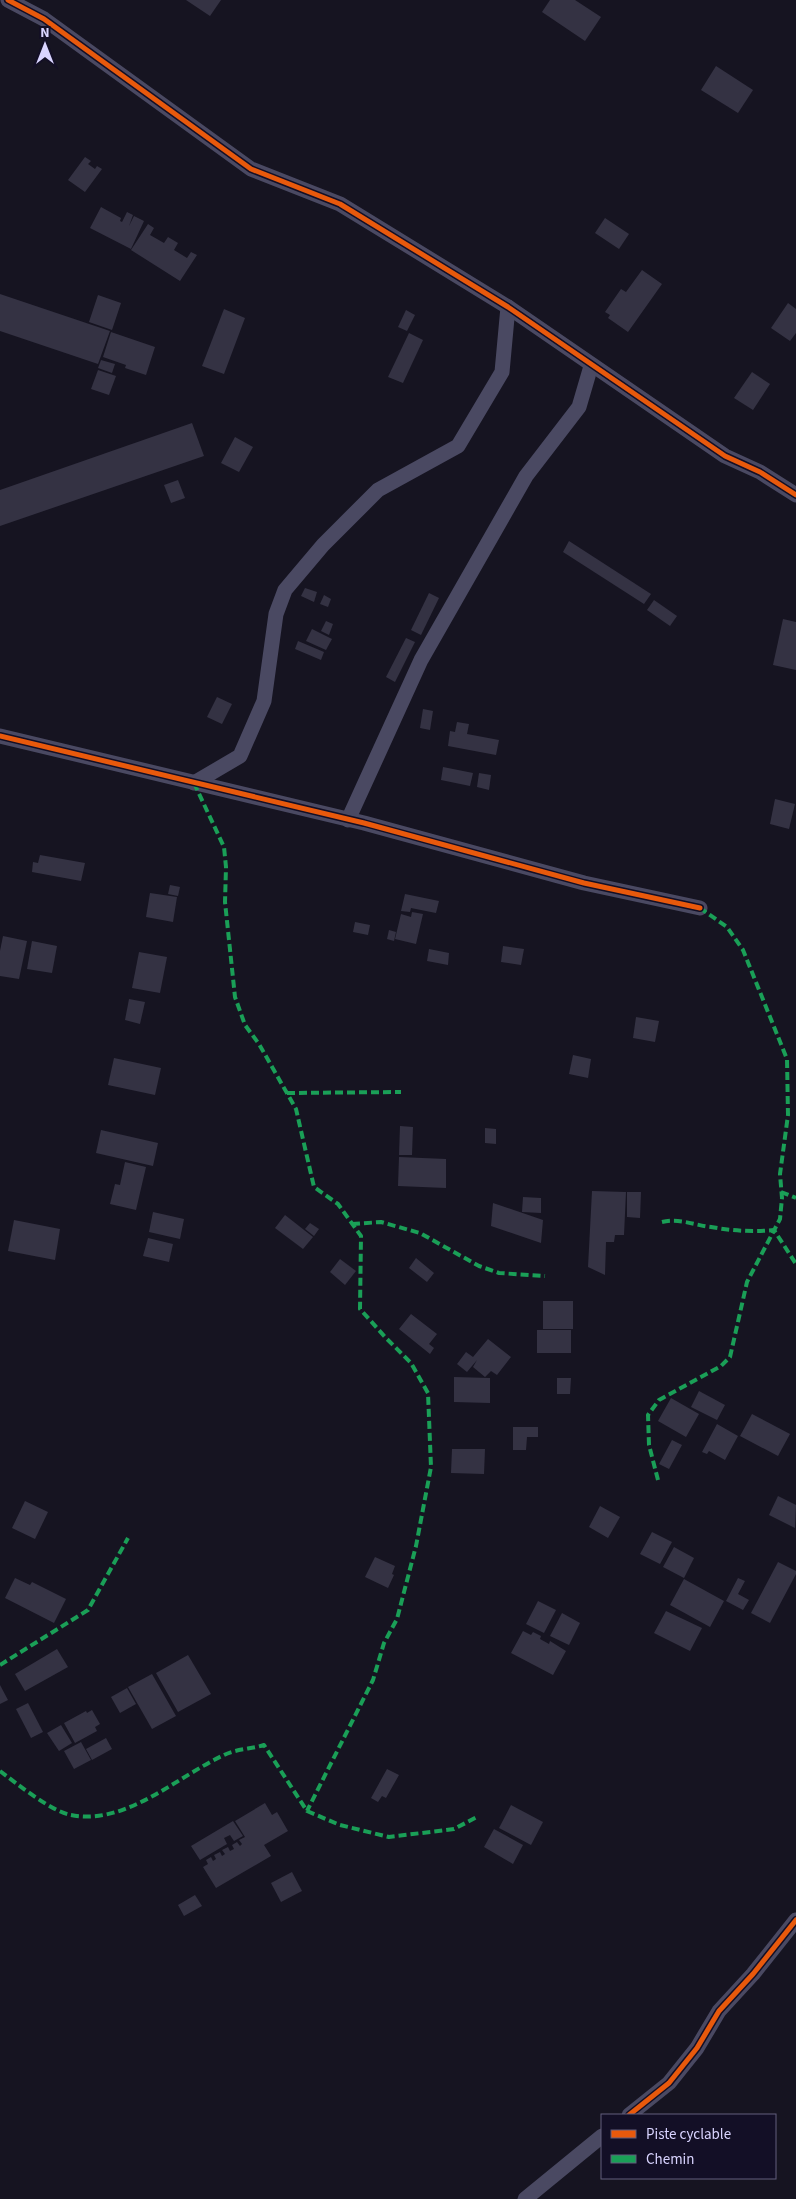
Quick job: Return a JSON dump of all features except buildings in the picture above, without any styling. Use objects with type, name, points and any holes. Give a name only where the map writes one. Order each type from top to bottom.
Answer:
[{"type":"street","points":[[8,0],[44,18],[251,169],[340,204],[508,307],[725,456],[760,472],[796,495]]},
{"type":"street","points":[[194,783],[240,756],[264,701],[276,614],[285,590],[323,545],[378,490],[458,446],[502,372],[508,307]]},
{"type":"street","points":[[348,820],[421,660],[526,476],[579,407],[592,366]]},
{"type":"street","points":[[0,736],[348,820],[584,883],[700,908]]},
{"type":"street","points":[[630,2114],[669,2083],[697,2048],[719,2011],[753,1974],[796,1920]]},
{"type":"street","points":[[525,2199],[601,2137]]},
{"type":"marked path","points":[[194,783],[224,847],[226,867],[225,902],[235,997],[245,1025],[259,1044],[296,1109],[314,1187],[338,1204],[361,1236],[360,1309],[411,1363],[428,1393],[431,1467],[416,1546],[397,1619],[384,1643],[373,1680],[307,1811]]},
{"type":"marked path","points":[[658,1480],[649,1445],[648,1415],[659,1400],[721,1366],[730,1357],[747,1282],[780,1219],[782,1198],[780,1174],[788,1115],[787,1059],[743,950],[727,927],[700,908]]},
{"type":"marked path","points":[[287,1093],[401,1092]]},
{"type":"marked path","points":[[781,1192],[796,1198]]},
{"type":"marked path","points":[[662,1222],[680,1221],[735,1230],[774,1230],[796,1264]]},
{"type":"marked path","points":[[352,1224],[381,1222],[420,1233],[479,1266],[499,1273],[545,1276]]},
{"type":"marked path","points":[[0,1665],[88,1610],[128,1538]]},
{"type":"marked path","points":[[0,1771],[54,1809],[71,1815],[91,1816],[112,1813],[131,1806],[151,1797],[206,1764],[229,1753],[264,1745],[307,1811],[340,1825],[389,1837],[454,1829],[477,1817]]},
{"type":"cycle path","points":[[8,0],[44,19],[251,169],[340,204],[508,307],[725,456],[760,472],[796,495]]},
{"type":"cycle path","points":[[0,736],[364,823],[584,883],[700,908]]},
{"type":"cycle path","points":[[630,2114],[669,2083],[697,2048],[719,2011],[753,1974],[796,1920]]}]
